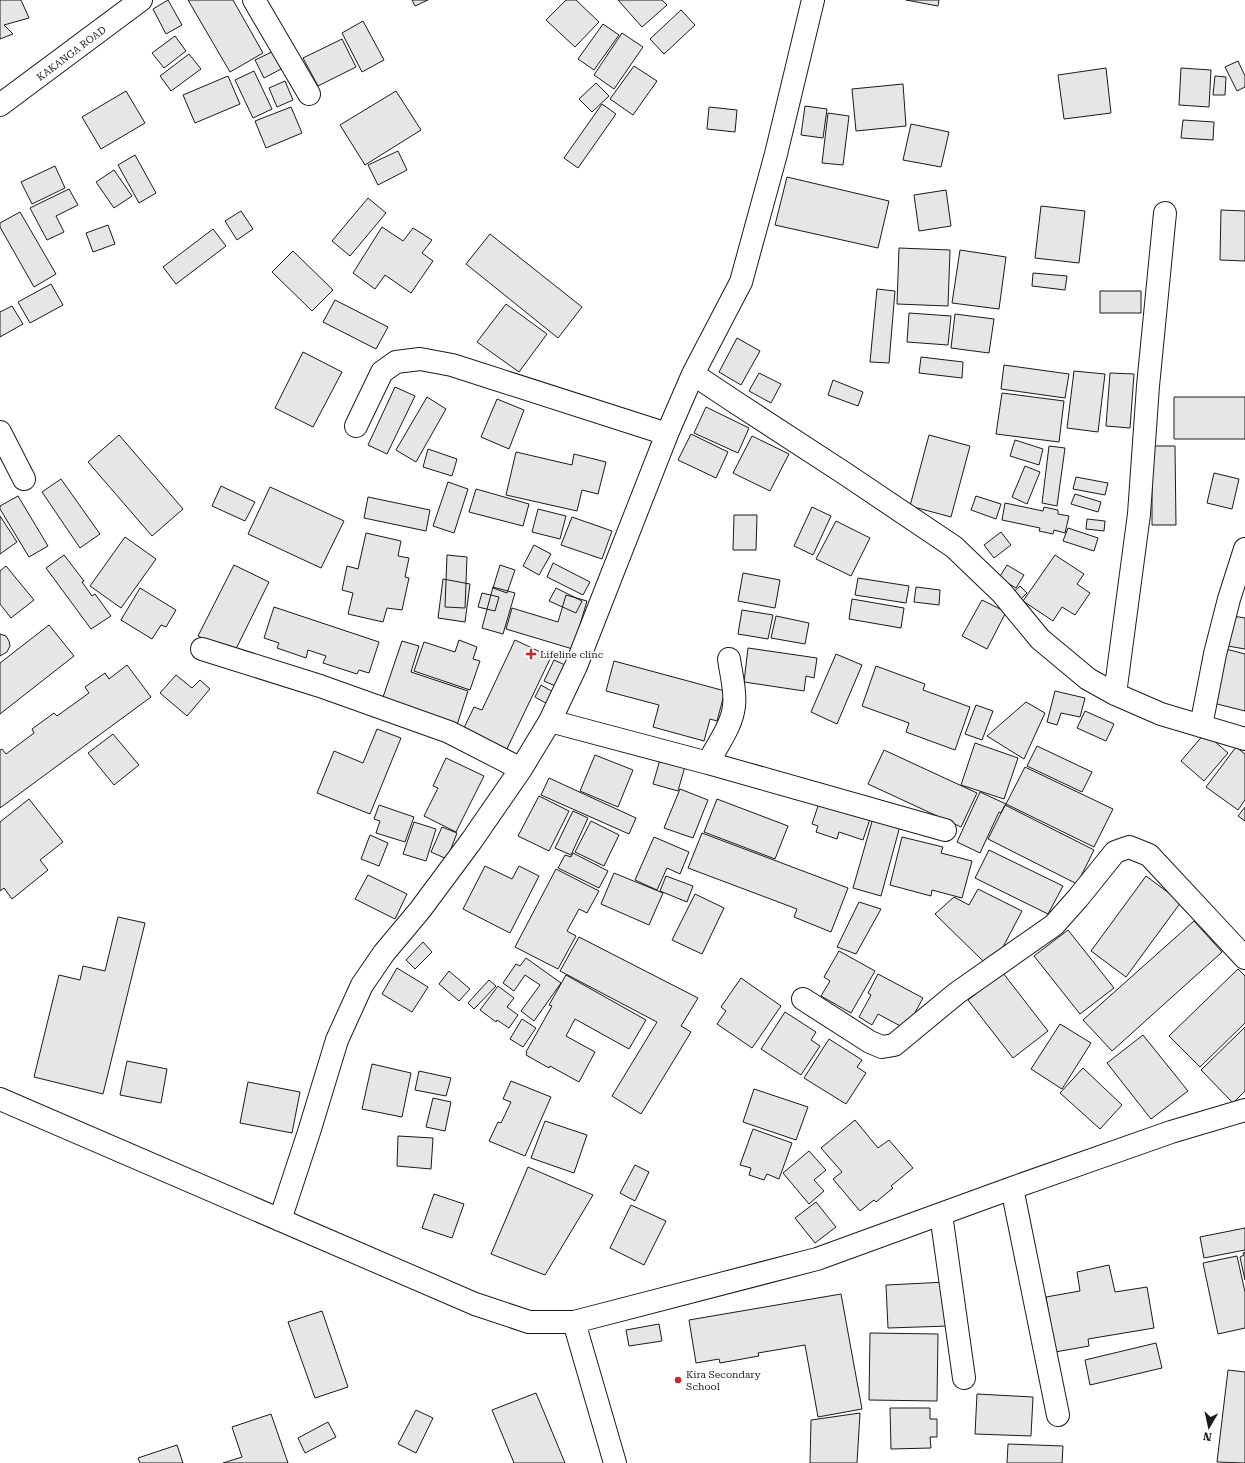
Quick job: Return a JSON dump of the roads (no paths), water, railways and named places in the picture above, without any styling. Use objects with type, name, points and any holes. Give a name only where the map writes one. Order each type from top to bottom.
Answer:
[{"type":"street","name":"KAKANGA ROAD","points":[[0,105],[141,0]]},
{"type":"street","points":[[254,0],[309,94]]},
{"type":"street","points":[[280,1220],[337,1040],[362,985],[384,953],[420,910],[521,769],[550,721],[576,666],[667,434],[693,374],[741,282],[776,154],[813,0]]},
{"type":"street","points":[[1115,694],[1139,514],[1148,386],[1165,213]]},
{"type":"street","points":[[356,426],[382,372],[396,362],[420,359],[452,364],[667,434]]},
{"type":"street","points":[[693,374],[954,547],[1002,593],[1040,639],[1088,679],[1115,694],[1161,714],[1245,740]]},
{"type":"street","points":[[0,432],[24,479]]},
{"type":"street","points":[[1201,726],[1229,599],[1245,549]]},
{"type":"street","points":[[202,649],[320,686],[449,732],[521,769]]},
{"type":"street","points":[[708,762],[731,720],[735,705],[729,659]]},
{"type":"street","points":[[550,721],[708,762],[945,830]]},
{"type":"street","points":[[802,999],[870,1042],[882,1047],[894,1045],[957,993],[1054,925],[1115,852],[1129,848],[1149,855],[1245,958]]},
{"type":"street","points":[[0,1099],[475,1304],[529,1322],[574,1322],[817,1259],[1171,1132],[1245,1110]]},
{"type":"street","points":[[1012,1188],[1058,1415]]},
{"type":"street","points":[[941,1214],[964,1378]]},
{"type":"street","points":[[574,1322],[615,1463]]},
{"type":"place","name":"Lifeline clinc","points":[[531,654]]},
{"type":"place","name":"Kira Secondary School","points":[[678,1380]]}]
